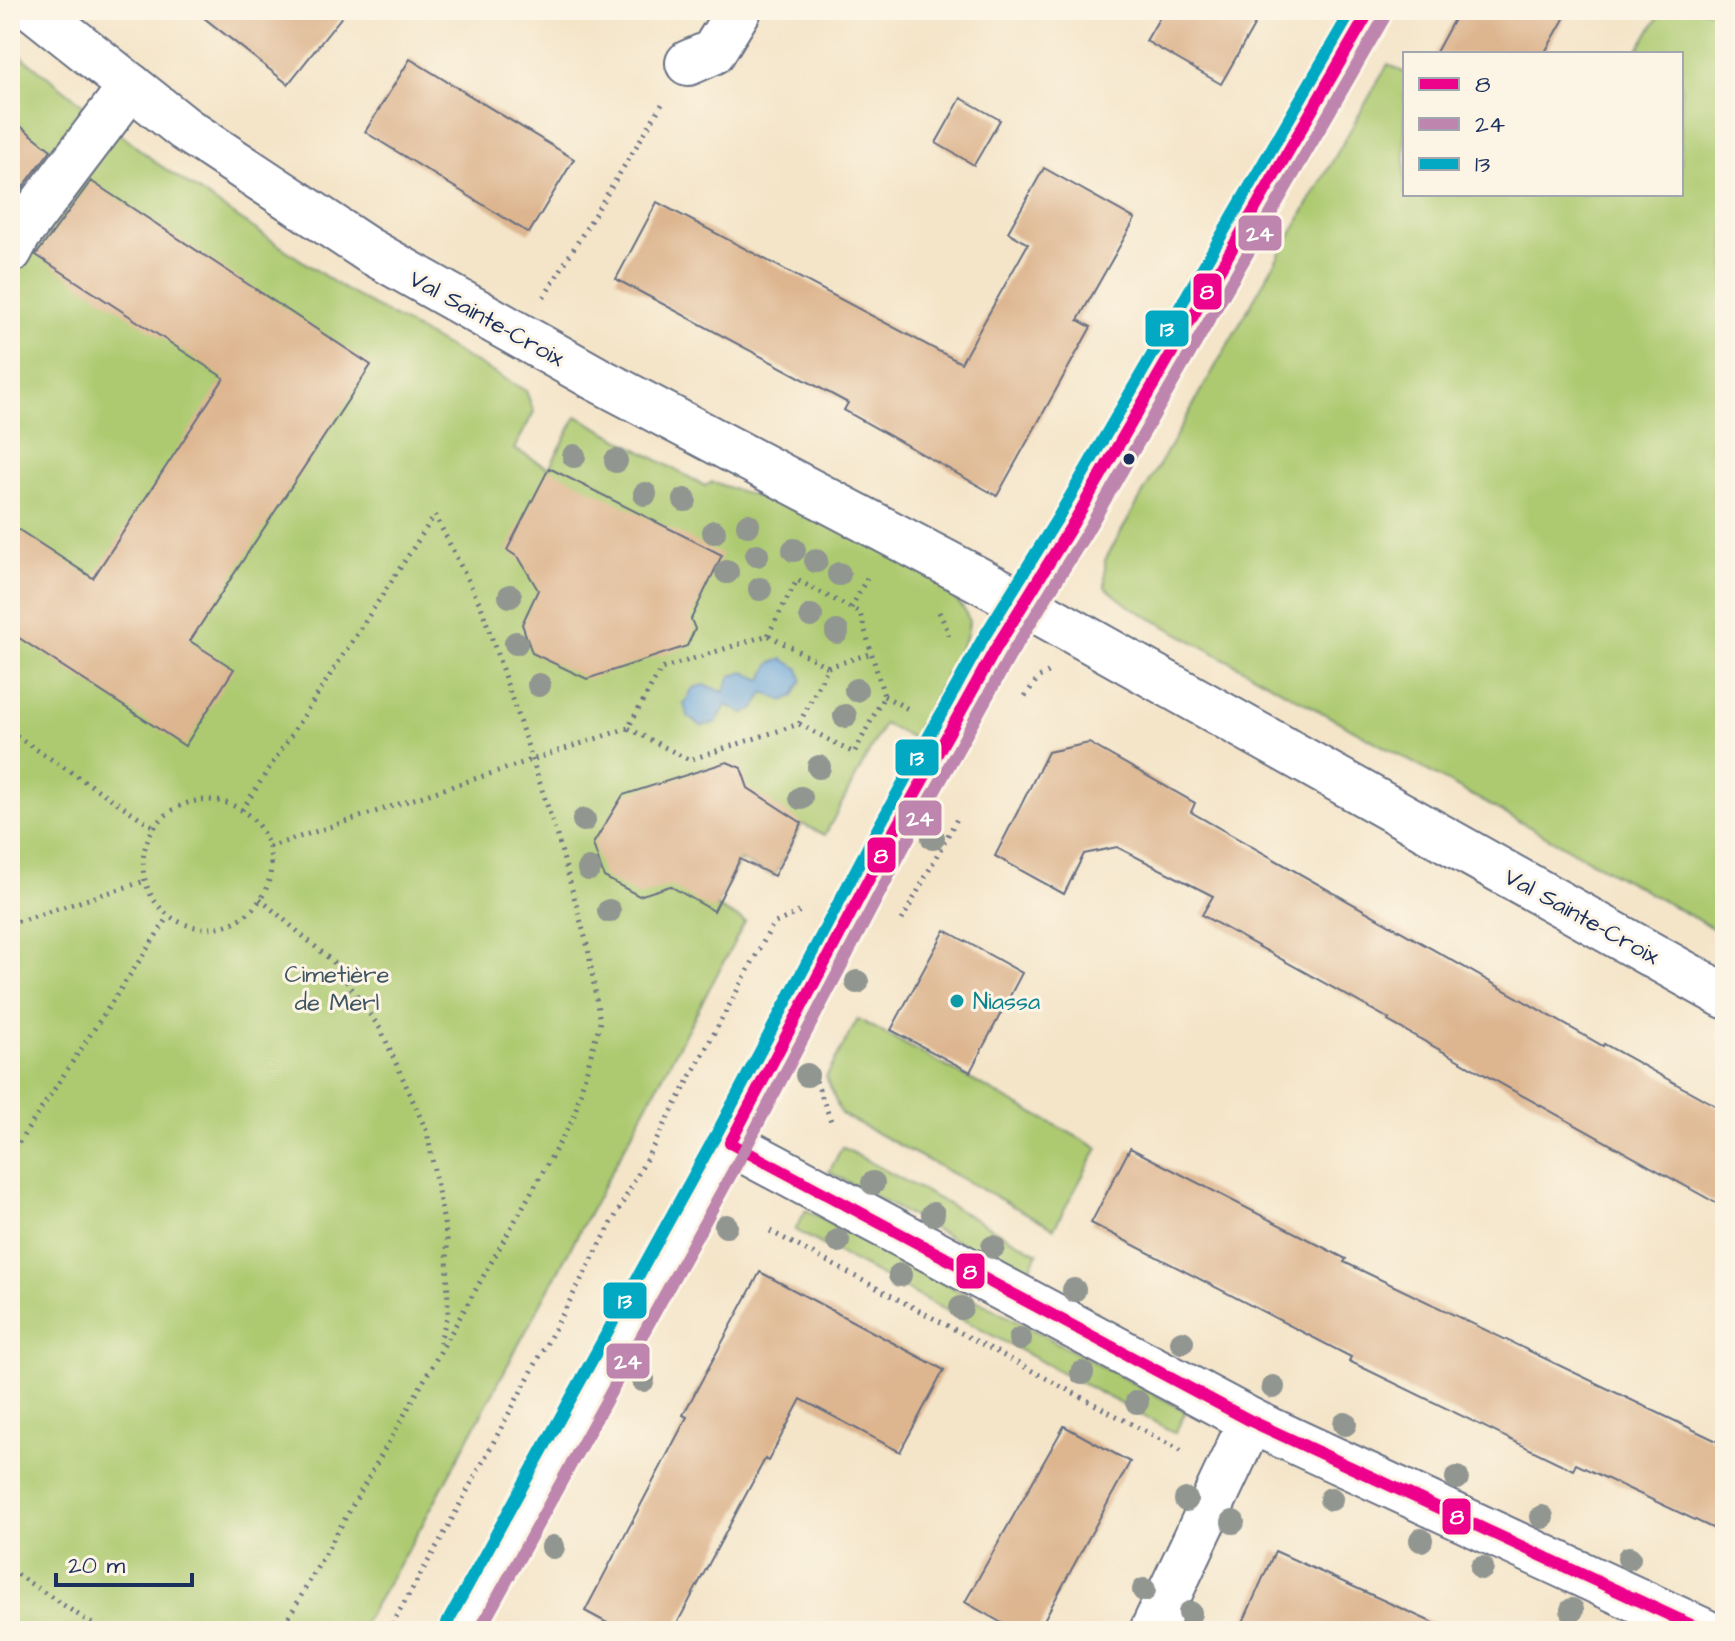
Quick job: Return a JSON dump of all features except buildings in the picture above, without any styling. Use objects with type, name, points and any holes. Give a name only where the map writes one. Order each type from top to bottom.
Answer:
[{"type":"street","name":"Val Sainte-Croix","points":[[35,10],[185,129],[368,250],[597,379],[1023,603],[1725,996]]},
{"type":"street","points":[[688,63],[713,52],[739,10]]},
{"type":"street","points":[[461,1631],[1023,603],[1071,527],[1370,10]]},
{"type":"street","points":[[10,251],[19,234],[131,86]]},
{"type":"street","points":[[730,1143],[1251,1421],[1704,1631]]},
{"type":"street","points":[[1152,1631],[1251,1421]]},
{"type":"path","points":[[520,336],[688,63]]},
{"type":"path","points":[[242,810],[435,515],[481,606],[532,759],[588,948],[600,1022],[573,1119],[281,1631]]},
{"type":"path","points":[[269,847],[628,728],[661,669],[768,635],[797,580],[860,613],[884,696],[854,753],[799,724]]},
{"type":"path","points":[[930,602],[939,611],[948,631],[948,644]]},
{"type":"path","points":[[768,635],[828,667]]},
{"type":"path","points":[[628,728],[689,760],[799,724],[828,667],[872,653]]},
{"type":"path","points":[[1020,701],[1039,677],[1057,668]]},
{"type":"path","points":[[10,732],[154,827]]},
{"type":"path","points":[[204,799],[224,802],[242,810],[253,820],[269,847],[271,865],[268,883],[260,899],[246,914],[228,924],[208,928],[187,925],[169,916],[154,900],[145,881],[142,863],[145,844],[154,827],[167,813],[185,803],[204,799]]},
{"type":"path","points":[[902,921],[961,811]]},
{"type":"path","points":[[10,924],[145,881]]},
{"type":"path","points":[[388,1631],[445,1532],[773,924],[868,882]]},
{"type":"path","points":[[260,899],[341,972],[381,1030],[427,1132],[447,1239],[448,1313],[436,1356]]},
{"type":"path","points":[[10,1156],[169,916]]},
{"type":"path","points":[[823,1069],[816,1082],[831,1121]]},
{"type":"path","points":[[770,1231],[1186,1453]]},
{"type":"path","points":[[10,1570],[103,1631]]},
{"type":"green space","points":[[1663,10],[1725,10],[1725,935],[1129,606],[1105,587],[1105,560],[1388,64],[1403,72],[1403,196],[1683,196],[1683,52],[1636,52]]},
{"type":"green space","name":"Cimetière de Merl","points":[[10,47],[158,164],[344,289],[526,391],[534,412],[514,449],[549,468],[577,416],[705,486],[712,482],[823,518],[942,583],[965,611],[969,622],[967,635],[913,738],[884,724],[825,835],[802,824],[774,876],[740,860],[716,906],[745,922],[421,1527],[359,1631],[10,1631]]},
{"type":"green space","points":[[858,1019],[1098,1148],[1054,1228],[841,1114],[826,1077]]},
{"type":"green space","points":[[842,1147],[1038,1253],[1025,1278],[829,1172]]},
{"type":"green space","points":[[806,1210],[1186,1411],[1175,1433],[795,1230]]},
{"type":"water","points":[[783,659],[799,669],[802,680],[794,696],[783,701],[764,692],[755,709],[744,713],[726,705],[716,723],[702,726],[688,717],[684,704],[693,688],[705,685],[724,692],[731,676],[744,672],[762,680],[771,663]]},
{"type":"transit line","name":"13","points":[[447,1623],[716,1135],[878,828],[982,640],[1057,519],[1352,10]]},
{"type":"transit line","name":"8","points":[[730,1143],[892,835],[996,648],[1071,527],[1370,10]]},
{"type":"transit line","name":"24","points":[[479,1631],[744,1151],[906,843],[1010,656],[1085,535],[1384,18]]},
{"type":"transit line","name":"8","points":[[730,1143],[1251,1421],[1704,1631]]},
{"type":"place","name":"Niassa","points":[[957,1001]]}]
